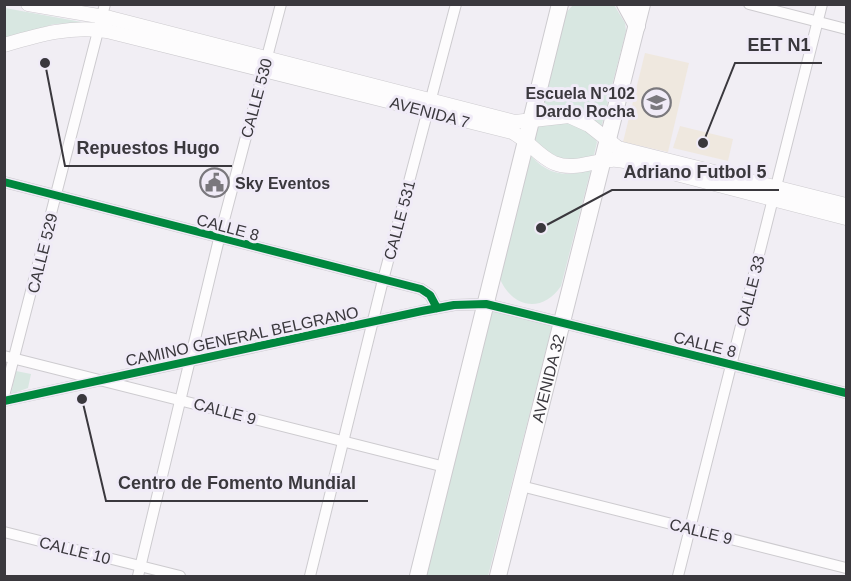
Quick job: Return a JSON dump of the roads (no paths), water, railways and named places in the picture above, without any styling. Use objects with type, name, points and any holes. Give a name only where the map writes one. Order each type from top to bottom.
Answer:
[{"type":"highway","points":[[418,576],[560,4]]},
{"type":"highway","points":[[625,4],[637,26]]},
{"type":"highway","name":"AVENIDA 32","points":[[498,576],[642,4]]},
{"type":"main road","name":"AVENIDA 7","points":[[28,4],[102,17],[265,64],[429,105],[514,122],[531,122],[550,117],[569,116],[589,125],[618,148],[774,193],[846,218]]},
{"type":"main road","name":"AVENIDA 7","points":[[4,45],[102,17]]},
{"type":"main road","name":"AVENIDA 7","points":[[429,105],[512,132],[527,141],[544,157],[560,165],[603,161],[634,163],[774,193],[846,205]]},
{"type":"street","name":"AVENIDA 7","points":[[71,4],[102,17]]},
{"type":"street","name":"CALLE 530","points":[[139,572],[219,239],[281,4]]},
{"type":"street","name":"CALLE 531","points":[[310,576],[345,442],[383,280],[456,4]]},
{"type":"street","points":[[749,4],[846,29]]},
{"type":"street","name":"CALLE 33","points":[[678,576],[822,4]]},
{"type":"street","name":"CALLE 529","points":[[4,396],[10,357],[56,196],[102,17]]},
{"type":"street","name":"CALLE 8","points":[[4,183],[426,291],[437,308]]},
{"type":"street","name":"CALLE 8","points":[[486,304],[846,393]]},
{"type":"street","name":"CAMINO GENERAL BELGRANO","points":[[4,401],[437,308],[486,304]]},
{"type":"street","name":"CALLE 9","points":[[10,357],[445,467]]},
{"type":"street","name":"CALLE 9","points":[[521,486],[846,568]]},
{"type":"street","name":"CALLE 10","points":[[4,532],[139,572],[180,576]]},
{"type":"place","name":"Repuestos Hugo","points":[[45,63]]},
{"type":"place","name":"Escuela N°102 Dardo Rocha","points":[[656,102]]},
{"type":"place","name":"EET N1","points":[[703,143]]},
{"type":"place","name":"Sky Eventos","points":[[214,183]]},
{"type":"place","name":"Adriano Futbol 5","points":[[541,228]]},
{"type":"place","name":"Centro de Fomento Mundial","points":[[82,399]]}]
